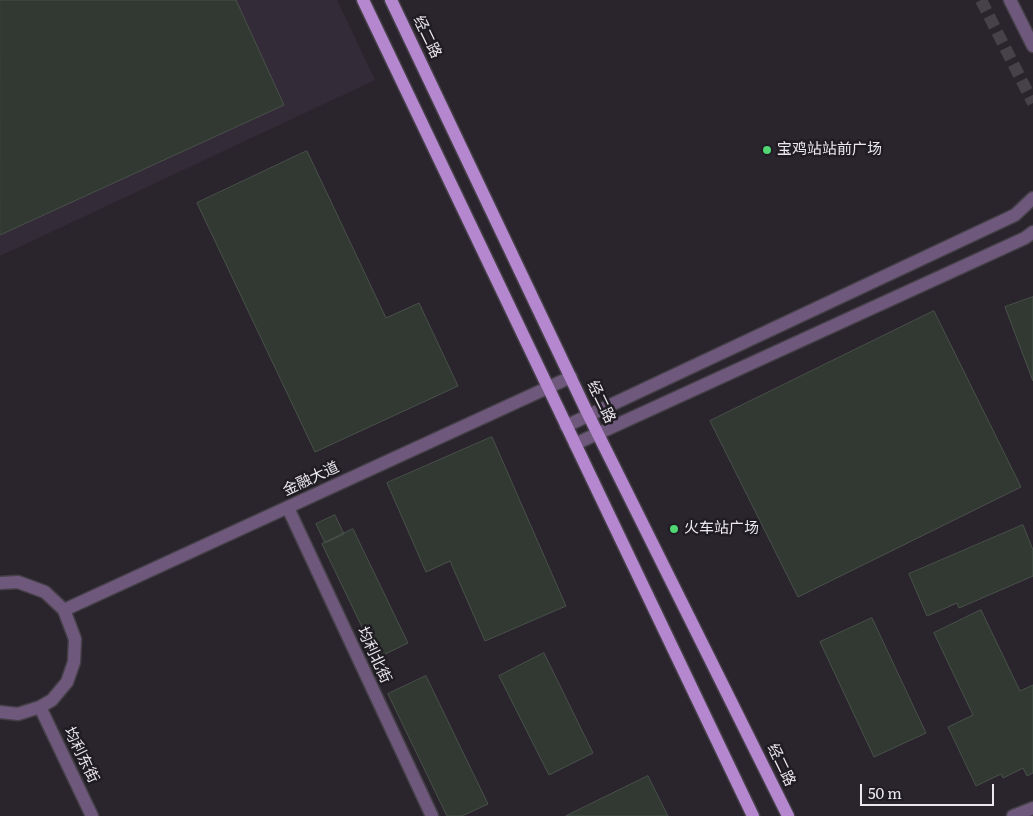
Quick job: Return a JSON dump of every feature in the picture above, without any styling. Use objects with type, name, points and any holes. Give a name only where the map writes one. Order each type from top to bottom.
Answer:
[{"type":"main road","points":[[363,0],[752,816]]},
{"type":"main road","name":"经二路","points":[[391,0],[589,415],[788,816]]},
{"type":"street","points":[[1010,0],[1033,46]]},
{"type":"street","points":[[566,426],[1015,215],[1033,198]]},
{"type":"street","points":[[575,444],[1016,242],[1033,232]]},
{"type":"street","name":"金融大道","points":[[64,610],[571,377]]},
{"type":"street","name":"均利北街","points":[[288,508],[432,816]]},
{"type":"street","points":[[0,583],[18,582],[45,592],[64,610],[75,639],[74,662],[67,682],[52,700],[40,707],[18,714],[0,712]]},
{"type":"street","name":"均利东街","points":[[40,707],[92,816]]},
{"type":"street","points":[[1014,816],[1033,808]]},
{"type":"shaded area","points":[[0,0],[337,0],[375,80],[0,256]]},
{"type":"building","points":[[0,0],[236,0],[284,105],[0,235]]},
{"type":"building","points":[[307,151],[386,318],[419,303],[458,386],[315,452],[197,203]]},
{"type":"building","points":[[1033,297],[1033,381],[1005,307]]},
{"type":"building","points":[[934,311],[1021,487],[798,597],[710,421]]},
{"type":"building","points":[[492,437],[566,606],[485,641],[450,561],[426,572],[387,483]]},
{"type":"building","points":[[335,515],[344,534],[325,543],[316,524]]},
{"type":"building","points":[[1023,525],[1033,550],[1033,576],[959,608],[957,603],[927,616],[909,574]]},
{"type":"building","points":[[353,529],[408,643],[377,658],[322,544]]},
{"type":"building","points":[[981,610],[1020,691],[1033,685],[1033,773],[1027,776],[1023,768],[1003,778],[1001,774],[976,786],[948,727],[973,715],[934,633]]},
{"type":"building","points":[[872,618],[926,733],[874,757],[820,642]]},
{"type":"building","points":[[544,653],[593,753],[549,775],[499,676]]},
{"type":"building","points":[[426,676],[488,804],[462,816],[447,816],[388,694]]},
{"type":"building","points":[[648,776],[668,816],[566,816]]},
{"type":"tunnel","points":[[981,0],[1033,103]]},
{"type":"place","name":"宝鸡站站前广场","points":[[767,150]]},
{"type":"place","name":"火车站广场","points":[[674,529]]}]
